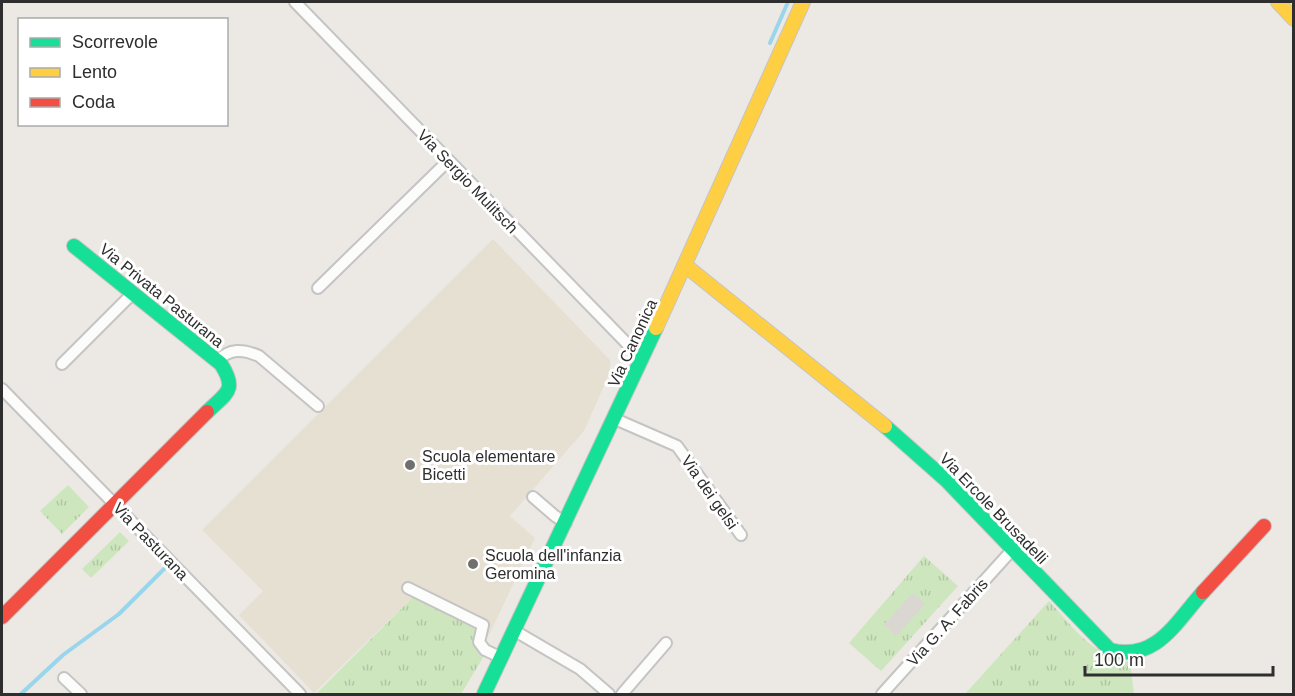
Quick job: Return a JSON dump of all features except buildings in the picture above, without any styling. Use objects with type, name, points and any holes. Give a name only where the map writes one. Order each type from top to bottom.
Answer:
[{"type":"street","name":"Via Sergio Mulitsch","points":[[295,2],[642,359]]},
{"type":"street","name":"Via Canonica","points":[[484,694],[686,266],[803,2]]},
{"type":"street","points":[[1278,2],[1293,19]]},
{"type":"street","points":[[318,288],[448,161]]},
{"type":"street","name":"Via Privata Pasturana","points":[[74,246],[217,360],[231,380],[225,396],[115,503]]},
{"type":"street","name":"Via Ercole Brusadelli","points":[[686,266],[902,440],[946,480],[1104,645],[1124,654],[1140,653],[1162,639],[1264,526]]},
{"type":"street","points":[[62,364],[133,293]]},
{"type":"street","points":[[217,360],[230,351],[249,352],[259,356],[318,406]]},
{"type":"street","name":"Via Pasturana","points":[[2,389],[300,694]]},
{"type":"street","name":"Via dei gelsi","points":[[615,419],[677,446],[741,535]]},
{"type":"street","points":[[533,496],[566,523]]},
{"type":"street","points":[[2,617],[115,503]]},
{"type":"street","name":"Via G. A. Fabris","points":[[882,694],[1012,550]]},
{"type":"street","points":[[408,588],[483,625],[478,642],[485,650],[502,658]]},
{"type":"street","points":[[515,631],[580,669],[609,694]]},
{"type":"street","points":[[622,694],[666,643]]},
{"type":"street","points":[[64,678],[81,694]]},
{"type":"shaded area","name":"Scuola elementare Bicetti","points":[[493,239],[610,360],[610,372],[584,431],[510,516],[535,538],[489,635],[413,597],[314,693],[239,615],[263,591],[202,530]]},
{"type":"shaded area","points":[[913,593],[925,604],[896,636],[884,624]]},
{"type":"green space","points":[[68,485],[89,507],[62,534],[40,511]]},
{"type":"green space","points":[[120,532],[129,541],[91,578],[82,569]]},
{"type":"green space","points":[[924,556],[958,586],[881,671],[849,643]]},
{"type":"green space","points":[[413,597],[476,629],[473,645],[484,656],[461,694],[316,694]]},
{"type":"green space","points":[[1049,601],[1094,647],[1116,659],[1130,662],[1134,694],[965,694]]},
{"type":"waterway","points":[[770,43],[788,2]]},
{"type":"waterway","points":[[21,694],[63,655],[119,614],[165,568]]},
{"type":"traffic: fast","points":[[74,246],[221,364],[229,380],[228,391],[207,412]]},
{"type":"traffic: fast","points":[[484,694],[656,328]]},
{"type":"traffic: fast","points":[[885,426],[946,480],[1110,650],[1126,652],[1153,645],[1174,627],[1203,592]]},
{"type":"traffic: slow","points":[[656,328],[803,2]]},
{"type":"traffic: slow","points":[[1278,2],[1294,19]]},
{"type":"traffic: slow","points":[[686,266],[885,426]]},
{"type":"traffic: jam","points":[[2,617],[207,412]]},
{"type":"traffic: jam","points":[[1203,592],[1264,526]]},
{"type":"place","name":"Scuola elementare Bicetti","points":[[410,465]]},
{"type":"place","name":"Scuola dell'infanzia Geromina","points":[[473,564]]}]
